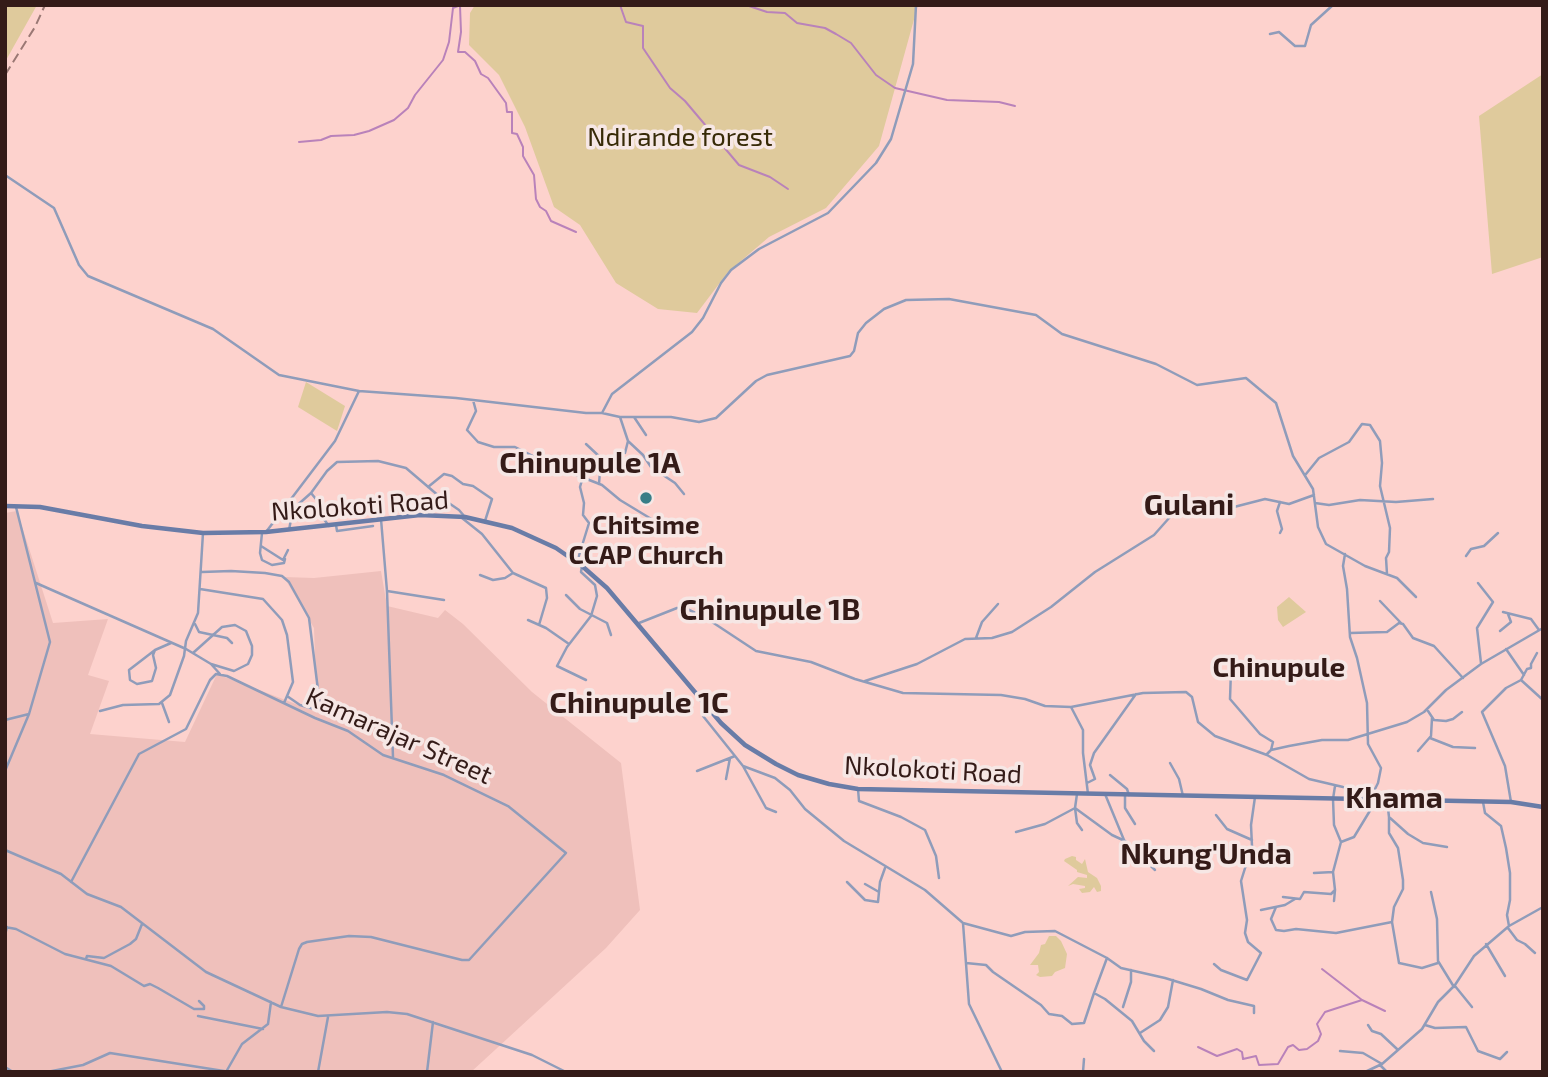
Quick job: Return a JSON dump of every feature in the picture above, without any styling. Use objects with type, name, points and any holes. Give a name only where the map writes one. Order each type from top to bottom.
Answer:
[{"type":"main road","name":"Nkolokoti Road","points":[[5,506],[47,508],[160,529],[203,533],[289,530],[420,515],[462,517],[524,533],[545,542],[580,564],[607,587],[731,733],[767,760],[798,775],[829,784],[858,789],[1511,802],[1543,807]]},
{"type":"street","points":[[602,412],[612,394],[692,332],[731,270],[759,249],[828,213],[876,163],[891,139],[913,64],[916,5]]},
{"type":"street","points":[[1270,34],[1279,32],[1294,46],[1305,46],[1311,25],[1334,5]]},
{"type":"street","points":[[5,175],[55,208],[81,270],[88,276],[213,330],[279,375],[359,391],[586,413],[602,412],[620,417],[671,417],[699,422],[716,418],[766,375],[851,355],[862,327],[884,309],[912,298],[949,299],[1036,315],[1062,334],[1156,364],[1197,385],[1245,378],[1276,403],[1292,453],[1306,474],[1314,495],[1317,522],[1323,540],[1328,546],[1365,566],[1397,578],[1416,597]]},
{"type":"street","points":[[288,550],[284,563],[272,565],[264,561],[260,556],[264,532],[335,441],[359,391]]},
{"type":"street","points":[[473,400],[477,411],[467,430],[478,442],[494,447],[515,447],[599,484],[653,520]]},
{"type":"street","points":[[620,417],[628,441],[643,455],[650,467],[677,485],[684,494]]},
{"type":"street","points":[[634,417],[646,435]]},
{"type":"street","points":[[1306,474],[1319,458],[1349,442],[1362,424],[1369,424],[1380,441],[1380,486],[1391,530],[1386,558],[1387,574]]},
{"type":"street","points":[[625,453],[628,441]]},
{"type":"street","points":[[586,444],[601,458],[599,484]]},
{"type":"street","points":[[289,530],[291,511],[311,493],[337,461],[372,461],[402,466],[459,510],[462,517],[482,534],[513,573],[548,591],[539,625]]},
{"type":"street","points":[[428,487],[444,474],[473,486],[492,499],[485,521]]},
{"type":"street","points":[[582,478],[580,487],[584,503],[583,515],[589,522],[580,564],[581,573],[597,589],[591,616],[569,644],[557,668],[586,680]]},
{"type":"street","points":[[311,493],[320,505],[323,518],[329,526]]},
{"type":"street","points":[[865,681],[917,664],[965,639],[1003,636],[1017,630],[1094,573],[1154,535],[1170,517],[1180,511],[1234,507],[1265,499],[1290,504],[1314,495]]},
{"type":"street","points":[[1315,503],[1329,505],[1360,500],[1396,502],[1433,499]]},
{"type":"street","points":[[1280,502],[1277,512],[1281,525],[1280,533]]},
{"type":"street","points":[[5,771],[29,714],[50,642],[15,506]]},
{"type":"street","points":[[381,519],[387,591],[393,758]]},
{"type":"street","points":[[336,525],[337,531],[373,526]]},
{"type":"street","points":[[100,711],[116,706],[162,703],[170,695],[186,649],[186,641],[195,623],[202,572],[203,533]]},
{"type":"street","points":[[1466,556],[1471,549],[1484,546],[1498,533]]},
{"type":"street","points":[[261,547],[285,559]]},
{"type":"street","points":[[639,623],[677,608],[685,608],[706,618],[756,651],[811,662],[903,693],[1001,695],[1045,706],[1071,706],[1136,694],[1186,692],[1192,698],[1198,722],[1207,731],[1232,744],[1267,755],[1298,774],[1335,785],[1376,790],[1381,772],[1368,744],[1367,703],[1350,633],[1343,566],[1345,554]]},
{"type":"street","points":[[202,572],[239,571],[274,575],[283,577],[292,587],[309,618],[320,706],[314,709],[300,705],[287,696]]},
{"type":"street","points":[[480,575],[493,580],[513,573]]},
{"type":"street","points":[[36,583],[186,649],[211,664],[234,671],[248,664],[252,655],[250,638],[242,628],[227,625],[193,653]]},
{"type":"street","points":[[1478,583],[1493,602],[1477,628],[1481,664]]},
{"type":"street","points":[[200,589],[258,597],[274,609],[286,628],[293,682],[284,703]]},
{"type":"street","points":[[387,591],[444,600]]},
{"type":"street","points":[[566,595],[591,616],[607,623],[611,635]]},
{"type":"street","points":[[1380,601],[1413,638],[1434,646],[1463,678]]},
{"type":"street","points":[[976,638],[982,622],[998,604]]},
{"type":"street","points":[[1271,750],[1322,740],[1348,740],[1396,727],[1427,709],[1481,664],[1541,629],[1531,619],[1506,613],[1511,622],[1500,631]]},
{"type":"street","points":[[528,620],[569,644]]},
{"type":"street","points":[[195,623],[199,632],[227,638],[232,643]]},
{"type":"street","points":[[1350,633],[1387,632],[1401,623]]},
{"type":"street","points":[[155,650],[153,655],[156,668],[152,681],[137,684],[130,680],[129,670],[155,650],[171,643]]},
{"type":"street","points":[[1506,649],[1524,675]]},
{"type":"street","points":[[1511,802],[1505,766],[1482,713],[1497,696],[1521,680],[1527,669],[1531,668],[1537,653]]},
{"type":"street","points":[[71,882],[139,754],[186,729],[212,677],[220,674],[211,664]]},
{"type":"street","points":[[1231,670],[1230,699],[1260,734],[1273,742],[1267,755]]},
{"type":"street","name":"Kamarajar Street","points":[[220,674],[348,731],[383,755],[444,775],[508,806],[566,853],[470,960],[371,937],[349,936],[304,943],[299,949],[281,1007]]},
{"type":"street","points":[[1521,680],[1543,700]]},
{"type":"street","points":[[1087,783],[1095,779],[1090,765],[1094,753],[1136,694]]},
{"type":"street","points":[[702,700],[703,716],[743,766],[766,808],[776,812]]},
{"type":"street","points":[[162,703],[169,722]]},
{"type":"street","points":[[1071,706],[1083,730],[1088,794]]},
{"type":"street","points":[[1418,751],[1430,738],[1433,725],[1427,709]]},
{"type":"street","points":[[1432,718],[1450,721],[1462,712]]},
{"type":"street","points":[[5,719],[29,714]]},
{"type":"street","points":[[1430,738],[1453,747],[1475,748]]},
{"type":"street","points":[[697,771],[735,755]]},
{"type":"street","points":[[726,779],[730,758]]},
{"type":"street","points":[[1170,762],[1180,779],[1182,796]]},
{"type":"street","points":[[743,766],[775,778],[790,790],[808,812],[844,841],[931,895],[963,922],[1011,936],[1051,930],[1107,958],[1121,968],[1173,980],[1228,1000],[1255,1006],[1254,1013]]},
{"type":"street","points":[[1110,775],[1127,789],[1125,808],[1135,824]]},
{"type":"street","points":[[1334,901],[1335,890],[1330,874],[1341,842],[1334,828],[1335,785]]},
{"type":"street","points":[[858,789],[859,801],[901,817],[925,830],[936,856],[939,878]]},
{"type":"street","points":[[1361,799],[1362,790]]},
{"type":"street","points":[[1077,794],[1077,823],[1082,830]]},
{"type":"street","points":[[1105,794],[1120,835],[1150,862],[1155,870]]},
{"type":"street","points":[[1214,964],[1221,970],[1247,980],[1261,953],[1248,942],[1245,933],[1248,926],[1241,881],[1252,840],[1255,797]]},
{"type":"street","points":[[1388,800],[1389,833],[1398,848],[1403,880],[1403,889],[1394,907],[1392,922],[1399,964],[1422,968],[1438,963]]},
{"type":"street","points":[[1483,802],[1485,813],[1501,826],[1506,848],[1510,873],[1508,926],[1517,940],[1535,953]]},
{"type":"street","points":[[1016,832],[1045,824],[1075,808]]},
{"type":"street","points":[[1075,808],[1112,835],[1125,841]]},
{"type":"street","points":[[1341,842],[1354,837],[1371,809]]},
{"type":"street","points":[[1216,815],[1227,829],[1252,840]]},
{"type":"street","points":[[1389,817],[1416,840],[1447,847]]},
{"type":"street","points":[[5,850],[51,869],[87,894],[121,907],[205,972],[281,1007],[328,1017],[400,1012],[528,1054],[566,1072]]},
{"type":"street","points":[[847,882],[860,896],[878,902],[885,867]]},
{"type":"street","points":[[1314,873],[1330,874]]},
{"type":"street","points":[[864,884],[879,892]]},
{"type":"street","points":[[1261,910],[1300,899],[1304,892],[1331,894],[1335,890]]},
{"type":"street","points":[[1431,892],[1437,919],[1438,963],[1472,1007]]},
{"type":"street","points":[[1283,897],[1295,899]]},
{"type":"street","points":[[1276,907],[1271,919],[1276,930],[1284,932],[1296,929],[1336,933],[1392,922]]},
{"type":"street","points":[[1365,1072],[1381,1065],[1425,1025],[1438,1002],[1454,986],[1474,956],[1486,944],[1508,926],[1543,907]]},
{"type":"street","points":[[963,922],[970,1004],[1002,1072]]},
{"type":"street","points":[[86,960],[88,956],[104,958],[130,944],[136,939],[142,924]]},
{"type":"street","points":[[5,935],[6,927],[16,929],[50,948],[111,966],[144,986],[153,985],[194,1009],[204,1009],[199,1001]]},
{"type":"street","points":[[1486,944],[1505,976]]},
{"type":"street","points":[[966,963],[986,965],[1049,1013],[1062,1016],[1072,1024],[1084,1023],[1107,958]]},
{"type":"street","points":[[1123,1007],[1131,982],[1131,970]]},
{"type":"street","points":[[1140,1034],[1160,1020],[1168,1007],[1173,980]]},
{"type":"street","points":[[1094,993],[1128,1018],[1154,1051]]},
{"type":"street","points":[[229,1072],[242,1044],[268,1024],[271,1002]]},
{"type":"street","points":[[198,1016],[263,1029]]},
{"type":"street","points":[[318,1072],[328,1017]]},
{"type":"street","points":[[427,1072],[433,1022]]},
{"type":"street","points":[[1368,1025],[1372,1031],[1381,1034],[1398,1049]]},
{"type":"street","points":[[1425,1025],[1435,1028],[1466,1027],[1478,1051],[1500,1059],[1507,1052]]},
{"type":"street","points":[[1340,1051],[1363,1054],[1387,1072]]},
{"type":"street","points":[[47,1072],[83,1065],[110,1053],[229,1072]]},
{"type":"street","points":[[1083,1072],[1084,1059]]},
{"type":"street","points":[[5,1067],[13,1072]]},
{"type":"street","points":[[223,1072],[229,1072]]},
{"type":"shaded area","points":[[17,511],[53,623],[108,619],[88,675],[109,681],[90,734],[185,742],[217,674],[317,712],[314,628],[284,577],[314,578],[381,571],[387,606],[438,618],[445,610],[463,624],[532,692],[621,763],[640,910],[606,948],[471,1072],[5,1072],[5,513]]},
{"type":"green space","points":[[5,5],[37,5],[5,62]]},
{"type":"green space","name":"Ndirande forest","points":[[475,5],[918,5],[879,146],[826,208],[769,237],[728,272],[697,313],[658,309],[616,283],[580,225],[554,207],[525,127],[499,75],[469,45],[470,13]]},
{"type":"green space","points":[[1543,74],[1543,257],[1492,274],[1479,116]]},
{"type":"green space","points":[[306,382],[345,406],[337,431],[298,407]]},
{"type":"green space","points":[[1289,597],[1306,612],[1283,627],[1278,620],[1277,607]]},
{"type":"green space","points":[[1072,856],[1082,864],[1085,859],[1088,872],[1097,878],[1101,891],[1097,892],[1094,887],[1090,892],[1082,893],[1079,889],[1085,886],[1068,886],[1078,877],[1087,878],[1087,875],[1077,872],[1064,861]]},
{"type":"green space","points":[[1049,936],[1056,936],[1061,941],[1067,954],[1065,968],[1052,976],[1040,977],[1036,975],[1039,972],[1038,965],[1030,965]]},
{"type":"waterway","points":[[620,5],[626,22],[643,26],[643,48],[670,88],[685,101],[739,165],[770,177],[788,189]]},
{"type":"waterway","points":[[746,5],[767,12],[785,13],[797,23],[825,28],[836,34],[851,43],[876,75],[895,88],[947,100],[999,102],[1015,106]]},
{"type":"waterway","points":[[299,142],[354,135],[394,120],[408,108],[443,60],[449,42],[453,8],[458,6]]},
{"type":"waterway","points":[[460,6],[461,32],[458,52],[465,52],[475,61],[481,74],[488,78],[506,103],[507,112],[512,112],[512,133],[517,134],[523,147],[523,156],[534,175],[536,199],[540,207],[546,211],[551,221],[576,232]]},
{"type":"waterway","points":[[1322,969],[1362,1000],[1385,1011]]},
{"type":"waterway","points":[[1198,1047],[1217,1056],[1237,1049],[1242,1052],[1243,1059],[1256,1056],[1259,1065],[1278,1064],[1288,1047],[1293,1045],[1299,1050],[1307,1049],[1318,1041],[1321,1034],[1317,1024],[1325,1012],[1362,1000]]},
{"type":"railway","points":[[5,75],[35,27],[45,5]]},
{"type":"place","name":"Chitsime CCAP Church","points":[[646,498]]},
{"type":"district","name":"Chinupule 1A","points":[[590,463]]},
{"type":"district","name":"Gulani","points":[[1189,505]]},
{"type":"district","name":"Chinupule 1B","points":[[770,610]]},
{"type":"district","name":"Chinupule","points":[[1279,668]]},
{"type":"district","name":"Chinupule 1C","points":[[639,703]]},
{"type":"district","name":"Khama","points":[[1394,798]]},
{"type":"district","name":"Nkung'Unda","points":[[1206,854]]}]
